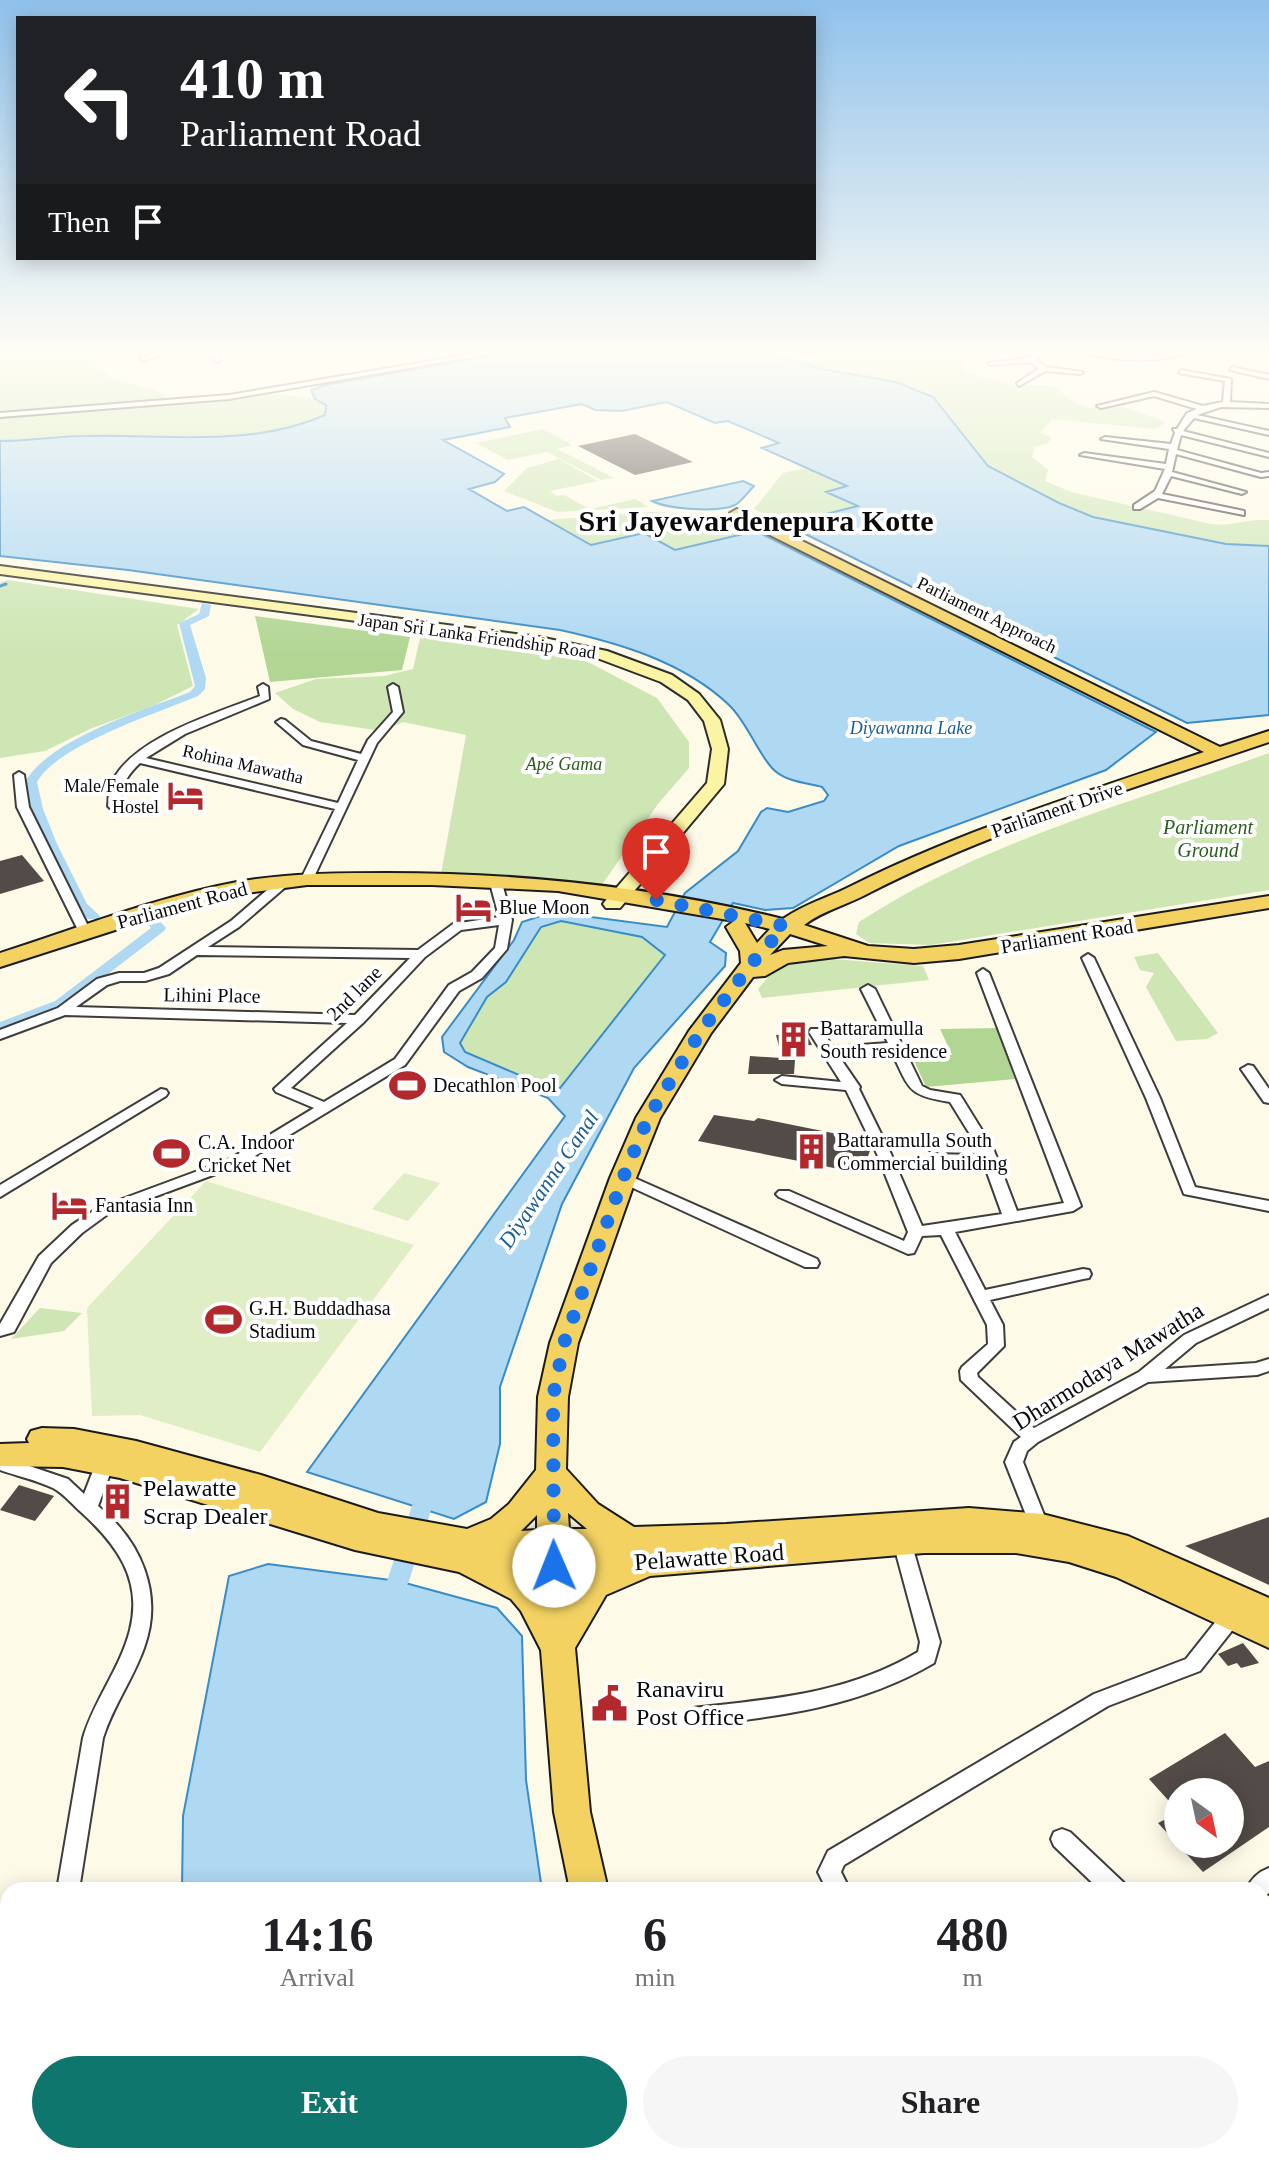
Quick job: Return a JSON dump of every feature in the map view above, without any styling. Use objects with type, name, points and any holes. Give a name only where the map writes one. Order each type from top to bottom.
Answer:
[{"type":"main road","name":"Parliament Approach","points":[[741,512],[1224,752]]},
{"type":"main road","name":"Japan Sri Lanka Friendship Road","points":[[0,570],[539,641],[592,651],[660,674],[686,691],[706,711],[716,728],[721,766],[715,784],[643,868],[612,898]]},
{"type":"main road","name":"Japan Sri Lanka Friendship Road","points":[[0,576],[547,648],[608,661],[661,683],[696,711],[708,730],[713,748],[713,768],[612,898]]},
{"type":"main road","name":"Parliament Drive","points":[[787,933],[850,895],[922,858],[966,840],[1269,736]]},
{"type":"main road","points":[[643,868],[657,904]]},
{"type":"main road","name":"Parliament Road","points":[[0,960],[190,899],[307,879],[432,879],[504,883],[657,904],[864,952]]},
{"type":"main road","name":"Parliament Drive","points":[[787,933],[813,908],[850,895]]},
{"type":"main road","name":"Parliament Road","points":[[787,933],[839,951],[914,956],[959,952],[1269,902]]},
{"type":"main road","points":[[754,967],[751,951],[738,921],[787,917],[813,908]]},
{"type":"main road","points":[[587,1882],[572,1812],[557,1648],[551,1472],[553,1397],[564,1343],[623,1178],[648,1118],[701,1031],[787,933]]},
{"type":"main road","points":[[754,967],[783,957],[839,951]]},
{"type":"main road","name":"Pelawatte Road","points":[[0,1439],[74,1440],[186,1484],[373,1533],[459,1550],[659,1562],[1041,1534]]},
{"type":"main road","name":"Pelawatte Road","points":[[0,1455],[109,1456]]},
{"type":"main road","points":[[551,1472],[587,1513],[628,1540]]},
{"type":"main road","points":[[459,1550],[513,1523],[551,1472]]},
{"type":"main road","name":"Pelawatte Road","points":[[554,1554],[628,1540],[969,1520],[1041,1534],[1248,1610],[1269,1634]]},
{"type":"main road","points":[[459,1550],[523,1590],[533,1602],[557,1648]]},
{"type":"main road","points":[[557,1648],[594,1586],[659,1562]]},
{"type":"street","points":[[1137,507],[1160,491],[1169,470],[1172,451]]},
{"type":"street","points":[[1179,451],[1261,475],[1269,474]]},
{"type":"street","points":[[1251,451],[1266,455]]},
{"type":"street","points":[[1084,455],[1169,470],[1242,492]]},
{"type":"street","points":[[1160,491],[1235,502]]},
{"type":"street","points":[[1160,491],[1241,513]]},
{"type":"street","points":[[114,806],[116,786],[136,759],[187,730],[265,697],[263,687]]},
{"type":"street","points":[[307,879],[364,758],[398,712],[393,687]]},
{"type":"street","name":"Rohina Mawatha","points":[[281,722],[307,743],[364,758]]},
{"type":"street","name":"Rohina Mawatha","points":[[136,759],[341,807]]},
{"type":"street","points":[[19,775],[23,807],[85,932]]},
{"type":"street","points":[[0,1035],[63,1011],[102,982],[119,977],[145,977],[164,971],[235,924],[285,881]]},
{"type":"street","points":[[0,1330],[8,1328],[45,1260],[77,1229],[103,1211],[235,1162],[400,1062],[454,988],[477,975],[501,949],[506,920],[504,883]]},
{"type":"street","name":"2nd lane","points":[[327,1108],[281,1089],[359,1019],[421,954],[457,927],[506,920]]},
{"type":"street","points":[[195,951],[421,954]]},
{"type":"street","points":[[1088,958],[1153,1098],[1189,1191],[1269,1206]]},
{"type":"street","points":[[916,1232],[1073,1206],[983,973]]},
{"type":"street","points":[[868,989],[916,1088],[926,1094],[955,1098],[986,1148],[1011,1217]]},
{"type":"street","name":"Lihini Place","points":[[63,1011],[359,1019]]},
{"type":"street","points":[[784,1194],[908,1249],[916,1232],[877,1133],[853,1087],[816,1032]]},
{"type":"street","points":[[830,1051],[897,1047]]},
{"type":"street","points":[[1248,1069],[1269,1099]]},
{"type":"street","points":[[782,1080],[853,1087]]},
{"type":"street","points":[[0,1191],[161,1093]]},
{"type":"street","points":[[936,1149],[986,1148]]},
{"type":"street","points":[[623,1178],[811,1263]]},
{"type":"street","points":[[946,1229],[995,1325],[996,1346],[968,1371],[970,1380],[1032,1437]]},
{"type":"street","points":[[981,1296],[1083,1274]]},
{"type":"street","name":"Dharmodaya Mawatha","points":[[1041,1534],[1014,1462],[1020,1447],[1032,1437],[1145,1376],[1190,1339],[1269,1301]]},
{"type":"street","points":[[1145,1376],[1257,1369],[1269,1365]]},
{"type":"street","points":[[88,1508],[109,1456]]},
{"type":"street","points":[[0,1463],[62,1484],[108,1522],[131,1554],[144,1593],[136,1645],[93,1736],[69,1882]]},
{"type":"street","points":[[693,1717],[820,1701],[898,1677],[927,1657],[930,1642],[902,1542]]},
{"type":"street","points":[[835,1882],[829,1872],[836,1858],[1101,1700],[1193,1665],[1248,1610]]},
{"type":"street","points":[[1062,1839],[1108,1882]]},
{"type":"green space","points":[[491,451],[561,451],[614,478],[601,480],[547,452],[508,460]]},
{"type":"green space","points":[[976,451],[1033,451],[1032,457],[1048,470],[1045,481],[1071,492],[1211,524],[1269,520],[1269,546],[1226,544],[1093,517],[1033,491],[988,466]]},
{"type":"green space","points":[[559,459],[598,481],[550,491],[557,496],[564,495],[590,509],[635,499],[649,507],[557,512],[504,491],[527,468]]},
{"type":"green space","points":[[806,468],[848,487],[828,492],[859,507],[785,524],[754,509],[783,473]]},
{"type":"green space","points":[[650,512],[727,515],[758,530],[675,550],[644,533],[591,545],[547,520]]},
{"type":"green space","points":[[8,580],[199,609],[177,625],[193,686],[45,751],[0,758],[0,583]]},
{"type":"green space","points":[[255,616],[410,637],[402,670],[270,682]]},
{"type":"green space","name":"Apé Gama","points":[[421,634],[584,660],[657,698],[689,742],[689,768],[658,804],[599,889],[441,874],[466,735],[403,722],[382,731],[320,722],[293,709],[275,693],[316,679],[384,676],[413,669]]},
{"type":"green space","name":"Parliament Ground","points":[[1269,753],[1269,890],[931,945],[869,943],[856,934],[859,922],[954,869],[1058,826]]},
{"type":"green space","points":[[561,921],[642,937],[666,955],[560,1088],[550,1088],[465,1052],[459,1044],[487,997],[506,982],[541,927]]},
{"type":"green space","points":[[1158,953],[1218,1033],[1207,1039],[1176,1041],[1146,987],[1154,973],[1140,970],[1134,957]]},
{"type":"green space","points":[[819,958],[923,966],[929,980],[762,998],[758,989],[777,966]]},
{"type":"green space","points":[[998,1028],[1015,1079],[926,1087],[912,1056],[952,1055],[940,1029]]},
{"type":"green space","points":[[404,1173],[440,1183],[408,1221],[372,1209]]},
{"type":"green space","name":"G.H. Buddadhasa Stadium","points":[[206,1181],[414,1245],[260,1452],[140,1415],[92,1416],[87,1308]]},
{"type":"green space","points":[[40,1308],[82,1313],[64,1331],[11,1339]]},
{"type":"water","name":"Diyawanna Lake","points":[[0,451],[463,451],[504,474],[495,482],[469,489],[507,511],[524,507],[591,545],[644,533],[675,550],[756,531],[1156,732],[1106,770],[899,846],[793,908],[765,910],[733,903],[710,942],[726,953],[725,966],[634,1068],[562,1204],[500,1387],[500,1444],[486,1502],[454,1519],[307,1472],[565,1116],[548,1098],[468,1067],[444,1052],[442,1037],[514,940],[522,922],[553,912],[667,927],[685,893],[738,851],[761,812],[767,808],[788,812],[824,801],[828,795],[822,787],[792,780],[775,771],[736,712],[711,690],[650,656],[605,641],[560,630],[128,570],[0,556]],"holes":[[[561,921],[642,937],[665,955],[560,1088],[550,1088],[465,1052],[460,1043],[487,997],[506,982],[541,927]]]},
{"type":"water","name":"Diyawanna Lake","points":[[769,451],[976,451],[988,466],[1093,517],[1226,544],[1269,546],[1269,715],[1187,723],[785,524],[858,506],[826,492],[847,486]]},
{"type":"water","points":[[743,481],[754,486],[738,503],[727,507],[693,509],[652,501]]},
{"type":"water","points":[[268,1564],[398,1581],[497,1608],[522,1636],[526,1780],[541,1882],[182,1882],[183,1816],[229,1576]]},
{"type":"building","points":[[588,451],[670,451],[693,462],[635,475]]},
{"type":"building","points":[[22,855],[44,881],[0,894],[0,861]]},
{"type":"building","points":[[806,1033],[812,1045],[796,1046],[794,1074],[748,1074],[750,1056],[782,1058],[776,1035]]},
{"type":"building","name":"Battaramulla South Commercial building","points":[[714,1115],[754,1121],[758,1118],[867,1140],[871,1148],[864,1167],[847,1163],[844,1170],[698,1141]]},
{"type":"building","points":[[19,1485],[54,1496],[35,1521],[0,1510]]},
{"type":"building","points":[[1269,1517],[1269,1585],[1185,1546]]},
{"type":"building","points":[[1243,1643],[1259,1663],[1241,1668],[1237,1663],[1228,1666],[1218,1654]]},
{"type":"building","points":[[1225,1733],[1255,1767],[1269,1761],[1269,1827],[1244,1844],[1244,1778],[1164,1778],[1164,1796],[1149,1779]]},
{"type":"building","points":[[1190,1858],[1224,1858],[1203,1872]]},
{"type":"waterway","points":[[207,589],[208,582]]},
{"type":"waterway","points":[[0,586],[6,584]]},
{"type":"waterway","points":[[93,916],[81,906],[51,844],[32,794],[31,782],[37,770],[76,745],[194,694],[201,687],[184,623],[204,616],[206,605]]},
{"type":"waterway","points":[[0,1027],[60,1004],[159,928],[152,921]]},
{"type":"waterway","name":"Diyawanna Canal","points":[[398,1581],[427,1491]]},
{"type":"place","name":"Male/Female Hostel","points":[[185,796]]},
{"type":"place","name":"Blue Moon","points":[[473,907]]},
{"type":"place","name":"Battaramulla South residence","points":[[794,1040]]},
{"type":"place","name":"Decathlon Pool","points":[[407,1085]]},
{"type":"place","name":"Battaramulla South Commercial building","points":[[811,1152]]},
{"type":"place","name":"C.A. Indoor Cricket Net","points":[[172,1154]]},
{"type":"place","name":"Fantasia Inn","points":[[69,1205]]},
{"type":"place","name":"G.H. Buddadhasa Stadium","points":[[223,1320]]},
{"type":"place","name":"Pelawatte Scrap Dealer","points":[[117,1502]]},
{"type":"place","name":"Ranaviru Post Office","points":[[610,1703]]},
{"type":"district","name":"Sri Jayewardenepura Kotte","points":[[756,521]]},
{"type":"route","points":[[554,1566],[551,1472],[553,1397],[564,1343],[623,1178],[648,1118],[701,1031],[752,963],[785,926],[656,900]]}]
